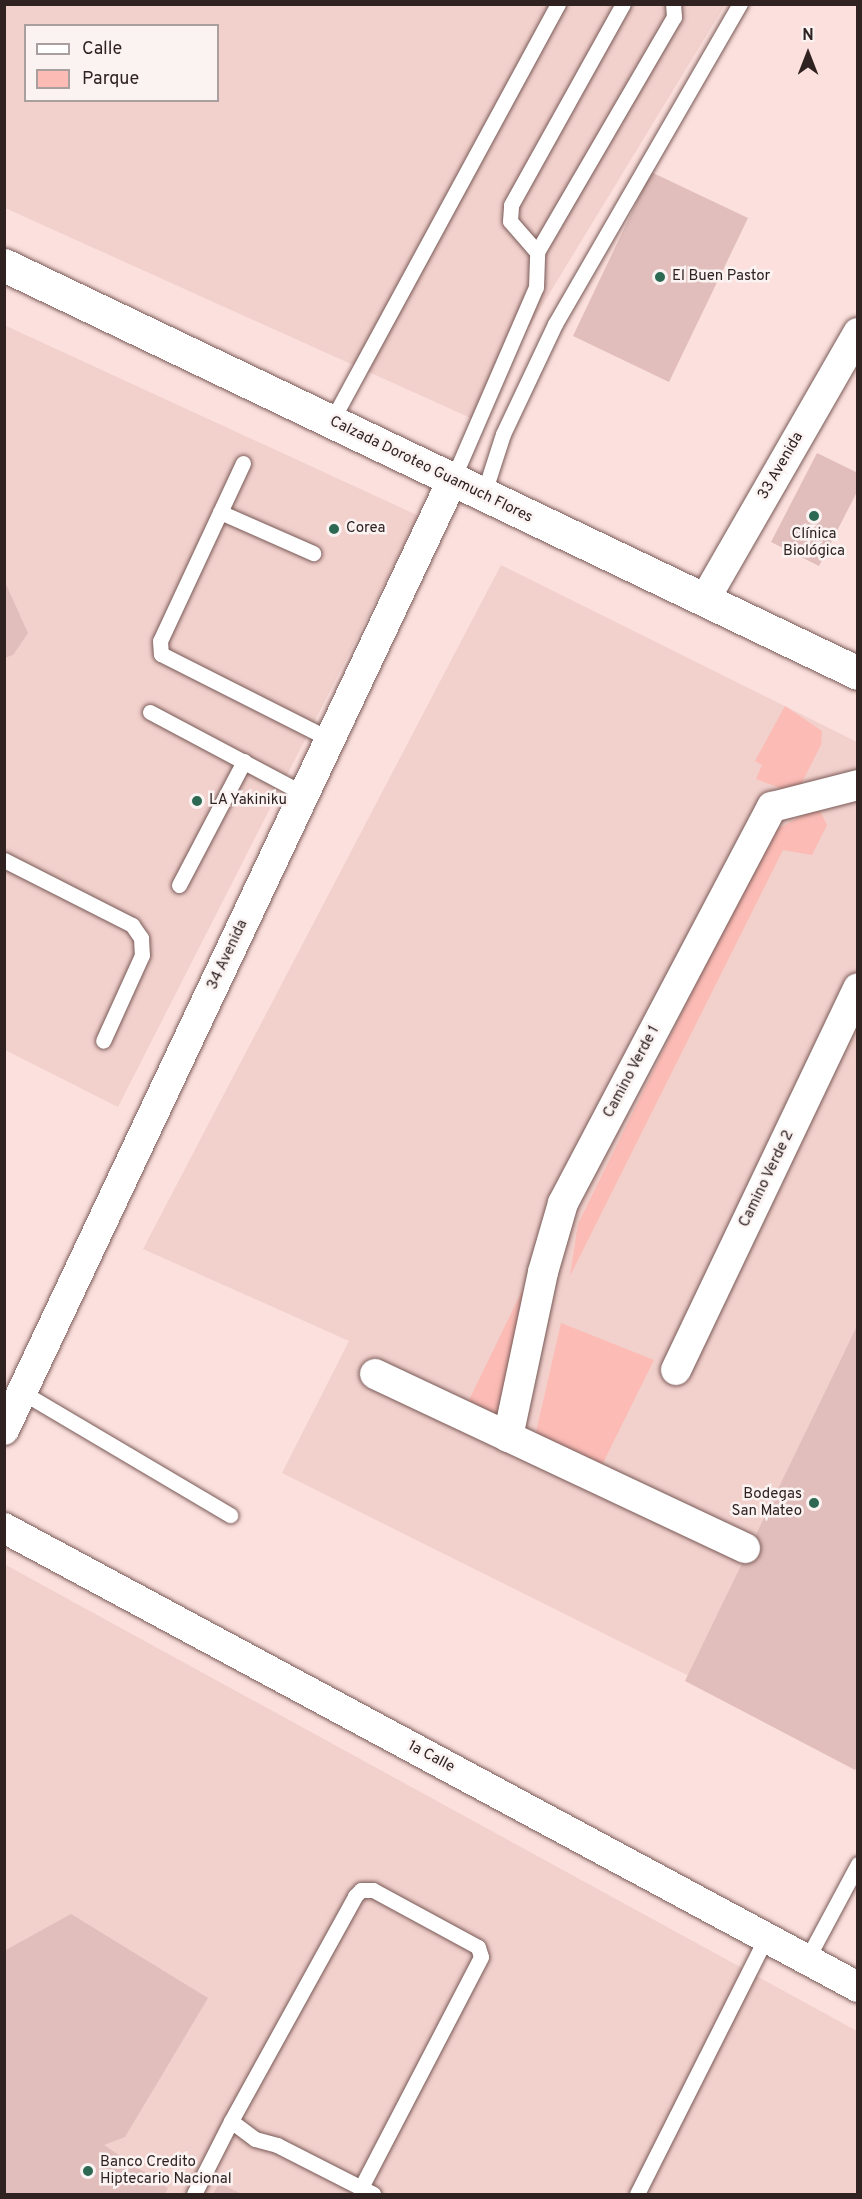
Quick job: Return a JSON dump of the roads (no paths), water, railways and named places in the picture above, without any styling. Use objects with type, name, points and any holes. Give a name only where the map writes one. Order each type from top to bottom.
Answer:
[{"type":"main road","name":"Calzada Doroteo Guamuch Flores","points":[[4,265],[858,674]]},
{"type":"street","name":"33 Avenida","points":[[705,599],[858,333]]},
{"type":"street","name":"34 Avenida","points":[[4,1430],[328,739],[452,481]]},
{"type":"street","name":"Camino Verde 1","points":[[508,1437],[543,1272],[563,1203],[772,807],[858,785]]},
{"type":"street","name":"Camino Verde 2","points":[[676,1370],[858,988]]},
{"type":"street","points":[[375,1374],[745,1548]]},
{"type":"street","name":"1a Calle","points":[[4,1528],[858,1987]]},
{"type":"lane","points":[[331,422],[558,4]]},
{"type":"lane","points":[[537,252],[510,221],[511,205],[623,4]]},
{"type":"lane","points":[[452,481],[536,287],[537,252],[674,17],[673,4]]},
{"type":"lane","points":[[483,496],[503,434],[555,324],[740,4]]},
{"type":"lane","points":[[243,463],[160,640],[161,654],[328,739]]},
{"type":"lane","points":[[220,512],[313,553]]},
{"type":"lane","points":[[150,712],[304,794]]},
{"type":"lane","points":[[179,885],[244,761]]},
{"type":"lane","points":[[4,860],[132,925],[141,938],[142,955],[103,1041]]},
{"type":"lane","points":[[22,1392],[230,1515]]},
{"type":"lane","points":[[807,1959],[858,1864]]},
{"type":"lane","points":[[194,2194],[231,2121],[355,1896],[361,1890],[373,1890],[478,1947],[481,1957],[367,2191],[277,2145],[255,2139],[231,2121]]},
{"type":"lane","points":[[637,2194],[766,1937]]},
{"type":"place","name":"El Buen Pastor","points":[[660,277]]},
{"type":"place","name":"Clínica Biológica","points":[[814,516]]},
{"type":"place","name":"Corea","points":[[334,529]]},
{"type":"place","name":"LA Yakiniku","points":[[197,801]]},
{"type":"place","name":"Bodegas San Mateo","points":[[814,1503]]},
{"type":"place","name":"Banco Credito Hiptecario Nacional","points":[[88,2171]]}]
